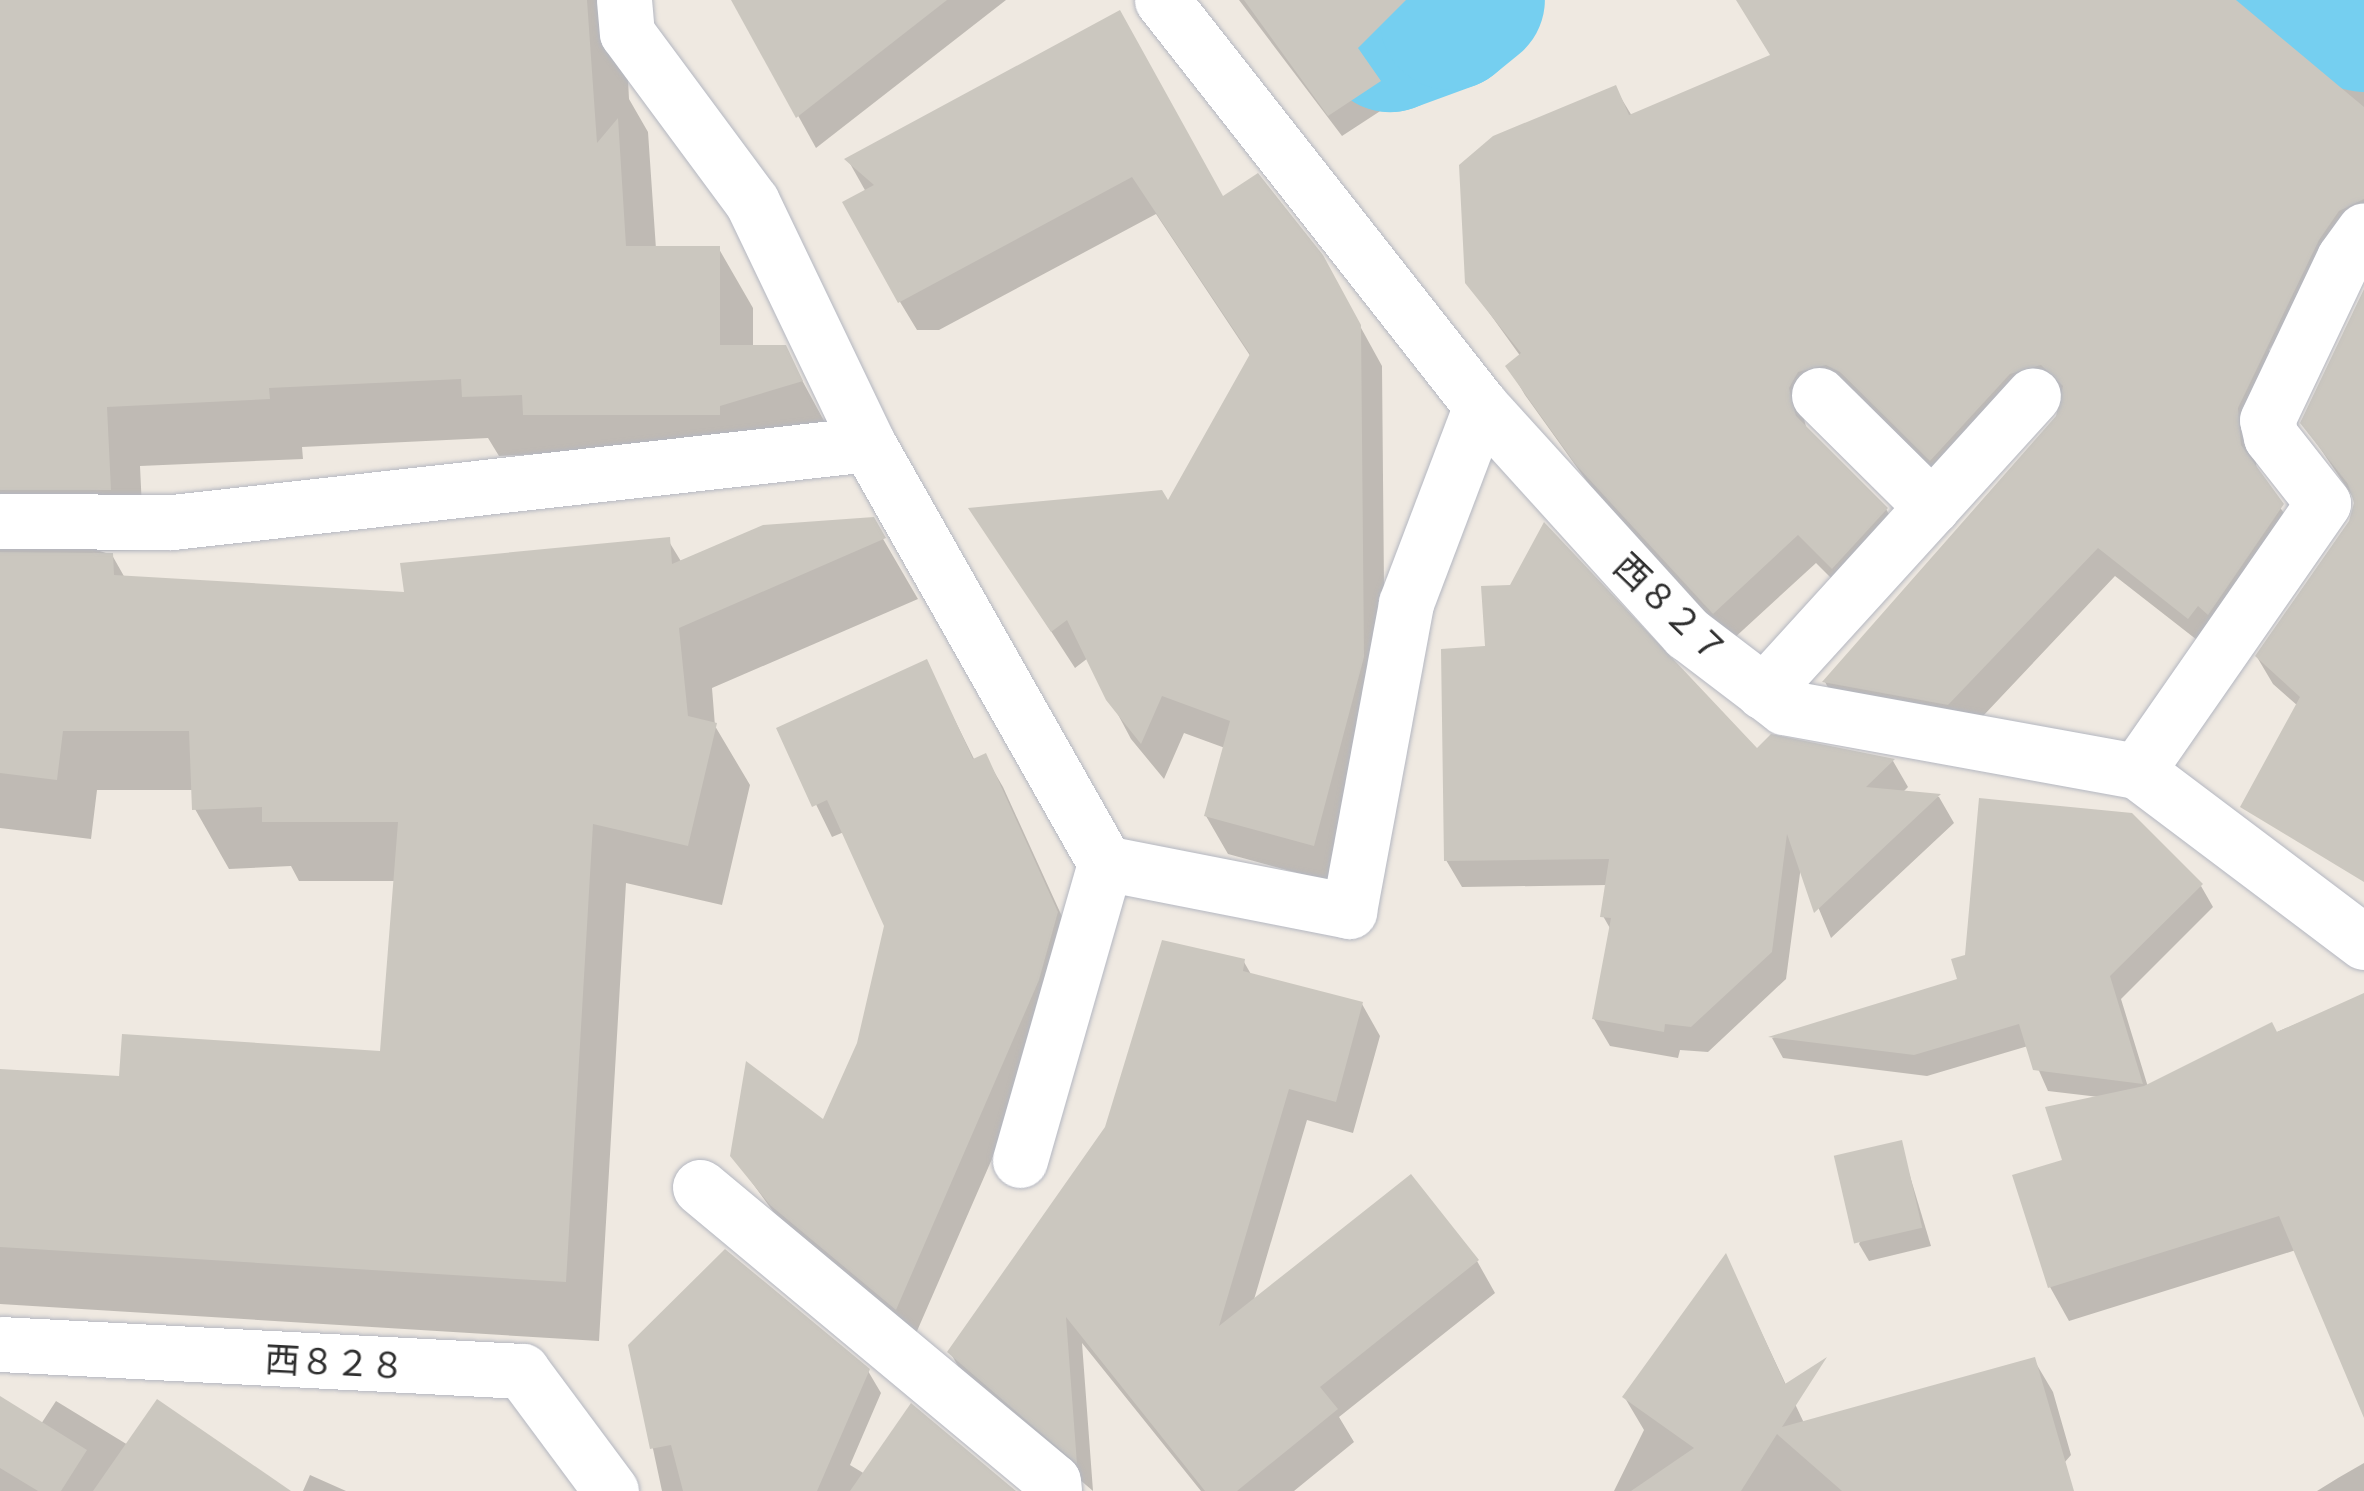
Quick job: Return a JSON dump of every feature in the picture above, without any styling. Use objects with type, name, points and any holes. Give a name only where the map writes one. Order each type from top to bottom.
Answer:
[{"type":"street","points":[[624,0],[627,33],[752,202],[868,444],[1105,863],[1020,1160]]},
{"type":"street","name":"西８２７","points":[[1162,0],[1481,406],[1687,633],[1784,707],[2136,771],[2364,942]]},
{"type":"street","points":[[2136,771],[2323,503],[2270,437],[2268,420],[2344,258],[2364,230]]},
{"type":"street","points":[[1819,396],[1932,507]]},
{"type":"street","points":[[1764,692],[2032,396]]},
{"type":"street","points":[[1105,863],[1350,911],[1406,604],[1481,406]]},
{"type":"street","points":[[0,521],[173,522],[868,444]]},
{"type":"street","points":[[700,1187],[1054,1480],[1054,1491]]},
{"type":"street","name":"西８２８","points":[[0,1344],[522,1371],[611,1491]]},
{"type":"building","points":[[0,0],[587,0],[597,143],[618,118],[626,246],[720,246],[720,345],[786,345],[803,381],[720,406],[720,415],[523,415],[522,395],[462,397],[461,379],[269,388],[270,399],[107,407],[111,490],[0,490]]},
{"type":"building","points":[[731,0],[947,0],[796,118]]},
{"type":"building","points":[[1244,0],[1406,0],[1358,48],[1381,81],[1328,116]]},
{"type":"building","points":[[1736,0],[2236,0],[2364,107],[2364,199],[2339,211],[2319,240],[2238,408],[2241,445],[2284,504],[2208,615],[2198,606],[2188,619],[2098,548],[1948,705],[1822,682],[2056,416],[2063,386],[2041,365],[2010,374],[1930,461],[1840,372],[1826,365],[1798,372],[1789,388],[1796,416],[1888,508],[1832,569],[1798,535],[1713,614],[1576,465],[1505,366],[1521,353],[1465,283],[1459,165],[1493,136],[1616,85],[1629,115],[1770,55]]},
{"type":"building","points":[[1120,10],[1223,196],[1258,173],[1323,255],[1361,325],[1364,657],[1314,846],[1204,816],[1230,721],[1162,696],[1141,744],[1106,700],[1067,620],[1051,632],[968,508],[1162,490],[1168,500],[1250,354],[1132,177],[898,303],[842,202],[874,185],[844,159]]},
{"type":"building","points":[[2364,289],[2364,882],[2240,807],[2300,697],[2255,656],[2349,521],[2354,503],[2348,484],[2300,423]]},
{"type":"building","points":[[874,517],[886,538],[679,628],[688,716],[717,723],[688,846],[593,824],[566,1282],[0,1247],[0,1069],[119,1076],[122,1034],[380,1051],[398,822],[262,822],[262,807],[192,810],[189,731],[63,731],[57,780],[0,773],[0,552],[113,553],[114,575],[404,592],[400,563],[670,537],[672,564],[763,525]]},
{"type":"building","points":[[1544,522],[1757,748],[1771,734],[1895,759],[1866,787],[1941,794],[1814,913],[1787,834],[1772,952],[1691,1027],[1665,1024],[1664,1032],[1592,1019],[1611,918],[1600,917],[1609,859],[1444,861],[1441,649],[1485,646],[1481,586],[1510,585]]},
{"type":"building","points":[[927,659],[973,759],[986,753],[1058,912],[1039,980],[896,1310],[770,1205],[730,1156],[746,1061],[823,1119],[857,1043],[884,926],[827,800],[812,807],[776,728]]},
{"type":"building","points":[[1979,798],[2132,813],[2203,884],[2110,976],[2143,1084],[2033,1070],[2019,1024],[1914,1055],[1768,1037],[1957,979],[1951,959],[1965,955]]},
{"type":"building","points":[[1162,940],[1245,959],[1243,971],[1363,1002],[1336,1102],[1289,1089],[1219,1326],[1411,1174],[1479,1260],[1320,1387],[1338,1409],[1237,1491],[1205,1491],[1066,1317],[1077,1464],[947,1352],[1105,1127]]},
{"type":"building","points":[[2364,993],[2364,1418],[2279,1216],[2048,1288],[2012,1175],[2062,1160],[2045,1107],[2144,1086],[2272,1022],[2277,1032]]},
{"type":"building","points":[[1902,1140],[1922,1228],[1854,1243],[1834,1156]]},
{"type":"building","points":[[725,1249],[870,1369],[817,1491],[683,1491],[671,1445],[650,1449],[628,1345]]},
{"type":"building","points":[[1726,1253],[1785,1384],[1827,1357],[1782,1427],[2035,1357],[2074,1491],[1842,1491],[1777,1434],[1741,1491],[1631,1491],[1694,1448],[1622,1397]]},
{"type":"building","points":[[0,1396],[87,1450],[61,1491],[38,1491],[0,1468]]},
{"type":"building","points":[[157,1399],[291,1491],[93,1491]]},
{"type":"building","points":[[911,1403],[1016,1491],[850,1491]]},
{"type":"waterway","points":[[1358,0],[1390,42],[1450,20],[1475,0]]},
{"type":"waterway","points":[[2274,0],[2364,22]]}]
